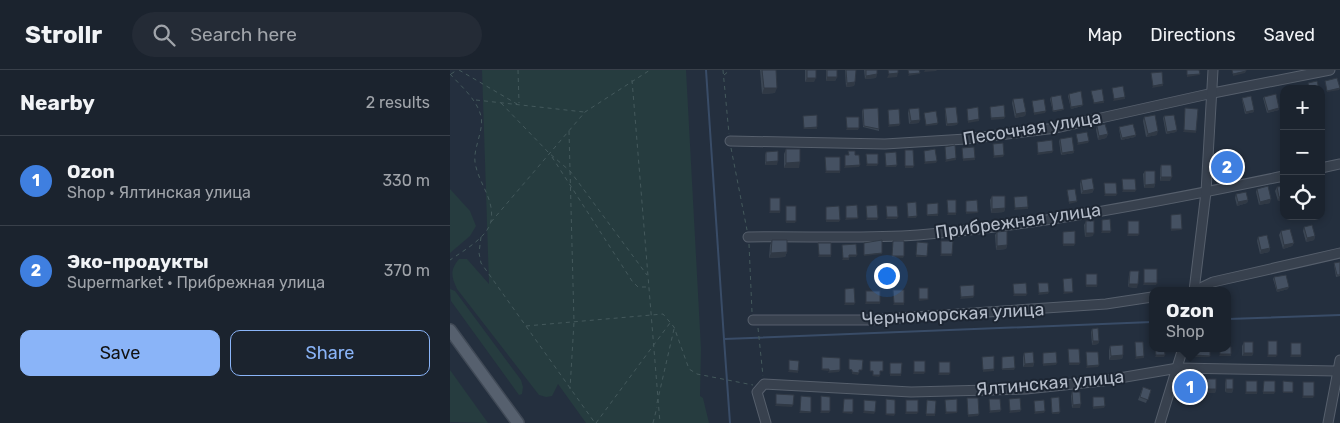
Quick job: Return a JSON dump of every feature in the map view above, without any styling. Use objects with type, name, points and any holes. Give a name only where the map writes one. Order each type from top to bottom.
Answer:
[{"type":"main road","points":[[450,330],[518,423]]},
{"type":"street","points":[[1194,287],[1206,192],[1213,70]]},
{"type":"street","name":"Песочная улица","points":[[730,141],[885,144],[966,139],[1056,128],[1213,93],[1330,70]]},
{"type":"street","points":[[1325,167],[1340,164]]},
{"type":"street","name":"Прибрежная улица","points":[[748,237],[917,235],[1012,225],[1206,192],[1280,177]]},
{"type":"street","points":[[1202,287],[1213,282],[1340,253]]},
{"type":"street","name":"Черноморская улица","points":[[755,320],[869,320],[1106,304],[1149,297]]},
{"type":"street","points":[[1160,423],[1182,352]]},
{"type":"street","points":[[1328,423],[1339,361]]},
{"type":"street","name":"Ялтинская улица","points":[[764,384],[911,392],[1026,389],[1102,381],[1178,368],[1336,371]]},
{"type":"street","points":[[764,384],[758,392],[766,423]]},
{"type":"path","points":[[491,222],[491,202],[477,177],[474,159],[482,116],[475,100],[465,92],[450,74],[458,70],[519,105]]},
{"type":"path","points":[[518,70],[519,105]]},
{"type":"path","points":[[450,260],[480,237],[585,112],[650,70]]},
{"type":"path","points":[[526,326],[663,314],[674,326],[689,370],[730,379],[746,385],[764,384],[755,320],[748,237],[730,141],[723,70]]},
{"type":"path","points":[[723,75],[730,70]]},
{"type":"path","points":[[632,80],[654,345],[657,405],[660,423]]},
{"type":"path","points":[[475,100],[585,112]]},
{"type":"path","points":[[501,103],[549,154],[570,172],[648,276]]},
{"type":"path","points":[[569,131],[574,322],[570,389]]},
{"type":"path","points":[[549,154],[632,281],[638,287],[648,287]]},
{"type":"path","points":[[480,237],[479,253],[481,263],[595,423],[670,322]]},
{"type":"path","points":[[653,423],[674,326]]},
{"type":"green space","points":[[482,70],[686,70],[701,349],[700,396],[703,398],[709,423],[586,423],[558,384],[552,396],[539,395],[457,289],[452,273],[459,259],[467,259],[489,284]]},
{"type":"green space","points":[[450,189],[470,211],[476,226],[470,236],[450,253]]},
{"type":"green space","points":[[450,289],[455,291],[521,380],[522,394],[519,395],[451,301]]},
{"type":"green space","points":[[450,370],[488,423],[450,422]]},
{"type":"building","points":[[762,70],[776,70],[777,88],[764,88]]},
{"type":"building","points":[[807,70],[816,70],[816,78],[807,78]]},
{"type":"building","points":[[827,70],[837,70],[837,77],[827,77]]},
{"type":"building","points":[[846,70],[856,70],[855,82],[847,83]]},
{"type":"building","points":[[866,70],[877,70],[877,74],[866,76]]},
{"type":"building","points":[[888,70],[898,70],[898,73],[889,74]]},
{"type":"building","points":[[908,70],[919,70],[920,73],[909,74]]},
{"type":"building","points":[[1187,70],[1199,70],[1200,74],[1187,75]]},
{"type":"building","points":[[1232,70],[1246,70],[1246,71],[1233,74]]},
{"type":"building","points":[[1162,72],[1163,84],[1153,86],[1151,73]]},
{"type":"building","points":[[1337,78],[1340,88],[1327,91],[1325,81]]},
{"type":"building","points":[[1317,81],[1318,85],[1309,85],[1308,83]]},
{"type":"building","points":[[1123,86],[1125,97],[1114,99],[1112,88]]},
{"type":"building","points":[[1102,89],[1104,101],[1094,103],[1091,91]]},
{"type":"building","points":[[1081,91],[1083,105],[1071,107],[1069,94]]},
{"type":"building","points":[[1276,94],[1279,108],[1268,111],[1264,97]]},
{"type":"building","points":[[1061,95],[1064,109],[1053,111],[1051,97]]},
{"type":"building","points":[[1251,96],[1254,110],[1246,112],[1242,98]]},
{"type":"building","points":[[1023,98],[1026,112],[1016,114],[1013,99]]},
{"type":"building","points":[[1044,99],[1046,111],[1034,113],[1032,101]]},
{"type":"building","points":[[1004,105],[1005,117],[991,118],[990,107]]},
{"type":"building","points":[[956,107],[958,123],[947,124],[945,108]]},
{"type":"building","points":[[978,107],[979,119],[968,121],[967,109]]},
{"type":"building","points":[[878,108],[879,129],[864,126],[863,109]]},
{"type":"building","points":[[919,108],[920,120],[911,121],[909,109]]},
{"type":"building","points":[[1185,108],[1198,109],[1196,131],[1184,130]]},
{"type":"building","points":[[899,109],[900,124],[889,125],[888,110]]},
{"type":"building","points":[[936,111],[938,123],[926,125],[924,113]]},
{"type":"building","points":[[817,115],[817,127],[804,128],[803,116]]},
{"type":"building","points":[[1155,115],[1158,131],[1148,134],[1144,117]]},
{"type":"building","points":[[1174,115],[1177,130],[1167,132],[1164,116]]},
{"type":"building","points":[[846,117],[859,117],[859,128],[847,128]]},
{"type":"building","points":[[1105,124],[1108,134],[1099,136],[1097,126]]},
{"type":"building","points":[[1133,124],[1136,135],[1122,138],[1119,127]]},
{"type":"building","points":[[1087,132],[1089,141],[1078,143],[1076,134]]},
{"type":"building","points":[[1072,137],[1074,151],[1062,153],[1060,139]]},
{"type":"building","points":[[1052,140],[1053,151],[1038,153],[1037,142]]},
{"type":"building","points":[[1003,143],[1004,155],[994,156],[993,144]]},
{"type":"building","points":[[955,145],[956,158],[946,160],[945,147]]},
{"type":"building","points":[[974,147],[975,158],[963,159],[962,148]]},
{"type":"building","points":[[786,149],[800,149],[800,162],[786,163]]},
{"type":"building","points":[[935,149],[937,161],[925,162],[924,151]]},
{"type":"building","points":[[905,150],[913,150],[914,166],[905,166]]},
{"type":"building","points":[[778,151],[778,161],[766,162],[766,152]]},
{"type":"building","points":[[848,151],[855,151],[855,155],[859,155],[860,165],[845,166],[845,155],[849,155]]},
{"type":"building","points":[[896,152],[897,165],[886,166],[885,153]]},
{"type":"building","points":[[866,154],[878,154],[878,164],[867,164]]},
{"type":"building","points":[[1226,156],[1232,156],[1231,170],[1225,170]]},
{"type":"building","points":[[825,157],[840,157],[840,171],[826,171]]},
{"type":"building","points":[[1161,165],[1171,165],[1172,177],[1161,177]]},
{"type":"building","points":[[1145,171],[1155,171],[1155,184],[1145,185]]},
{"type":"building","points":[[1092,178],[1094,189],[1083,191],[1081,180]]},
{"type":"building","points":[[1122,179],[1135,179],[1136,190],[1123,190]]},
{"type":"building","points":[[1104,183],[1116,183],[1117,194],[1105,194]]},
{"type":"building","points":[[1268,186],[1271,199],[1260,202],[1257,189]]},
{"type":"building","points":[[1277,187],[1280,187],[1280,197],[1279,197]]},
{"type":"building","points":[[1075,189],[1077,201],[1069,202],[1067,190]]},
{"type":"building","points":[[1246,192],[1248,200],[1238,202],[1236,194]]},
{"type":"building","points":[[992,196],[1005,196],[1005,208],[992,209]]},
{"type":"building","points":[[1027,196],[1028,207],[1015,208],[1014,197]]},
{"type":"building","points":[[770,198],[780,198],[780,211],[770,211]]},
{"type":"building","points":[[947,200],[956,200],[956,213],[948,213]]},
{"type":"building","points":[[977,200],[978,212],[966,212],[966,201]]},
{"type":"building","points":[[916,202],[917,216],[908,217],[907,203]]},
{"type":"building","points":[[938,203],[938,214],[927,215],[927,204]]},
{"type":"building","points":[[857,205],[858,218],[846,218],[846,206]]},
{"type":"building","points":[[877,205],[878,218],[867,218],[866,206]]},
{"type":"building","points":[[786,206],[796,206],[796,221],[786,221]]},
{"type":"building","points":[[839,206],[840,220],[826,220],[826,207]]},
{"type":"building","points":[[886,206],[897,206],[898,217],[887,217]]},
{"type":"building","points":[[1181,214],[1182,229],[1171,229],[1171,215]]},
{"type":"building","points":[[1110,219],[1111,231],[1102,231],[1102,220]]},
{"type":"building","points":[[1086,221],[1094,221],[1094,233],[1086,233]]},
{"type":"building","points":[[1128,221],[1139,221],[1139,234],[1128,234]]},
{"type":"building","points":[[1312,225],[1315,236],[1307,238],[1304,227]]},
{"type":"building","points":[[1290,229],[1294,243],[1284,245],[1281,231]]},
{"type":"building","points":[[1007,231],[1007,245],[997,246],[997,232]]},
{"type":"building","points":[[1075,231],[1075,244],[1063,244],[1063,232]]},
{"type":"building","points":[[1267,235],[1270,248],[1261,250],[1258,237]]},
{"type":"building","points":[[772,240],[787,240],[787,252],[771,253]]},
{"type":"building","points":[[882,240],[882,253],[864,255],[864,243]]},
{"type":"building","points":[[893,241],[904,241],[904,256],[892,256]]},
{"type":"building","points":[[941,241],[953,241],[952,254],[941,254]]},
{"type":"building","points":[[917,242],[928,243],[927,256],[916,255]]},
{"type":"building","points":[[818,243],[831,243],[831,255],[819,255]]},
{"type":"building","points":[[856,244],[857,255],[849,255],[849,258],[843,258],[842,245]]},
{"type":"building","points":[[1340,262],[1340,275],[1337,275],[1334,263]]},
{"type":"building","points":[[1144,269],[1157,269],[1157,283],[1144,283]]},
{"type":"building","points":[[1130,271],[1139,271],[1138,284],[1129,284]]},
{"type":"building","points":[[1086,274],[1097,274],[1097,285],[1086,285]]},
{"type":"building","points":[[1286,275],[1289,287],[1277,290],[1274,277]]},
{"type":"building","points":[[1072,278],[1073,292],[1064,292],[1063,279]]},
{"type":"building","points":[[1026,283],[1027,294],[1014,294],[1013,284]]},
{"type":"building","points":[[1038,283],[1048,283],[1049,292],[1039,293]]},
{"type":"building","points":[[974,285],[974,296],[961,297],[960,286]]},
{"type":"building","points":[[854,288],[855,303],[845,303],[845,289]]},
{"type":"building","points":[[919,288],[928,288],[928,299],[919,299]]},
{"type":"building","points":[[893,290],[904,290],[904,303],[894,303]]},
{"type":"building","points":[[866,291],[880,291],[880,302],[866,302]]},
{"type":"building","points":[[1098,328],[1099,341],[1093,341],[1092,329]]},
{"type":"building","points":[[1268,341],[1277,341],[1277,355],[1268,355]]},
{"type":"building","points":[[1135,342],[1143,342],[1144,356],[1136,357]]},
{"type":"building","points":[[1244,342],[1253,342],[1253,353],[1244,353]]},
{"type":"building","points":[[1291,343],[1301,343],[1301,355],[1291,355]]},
{"type":"building","points":[[1123,345],[1123,355],[1111,356],[1110,346]]},
{"type":"building","points":[[1068,349],[1079,349],[1080,363],[1069,363]]},
{"type":"building","points":[[1033,352],[1034,363],[1025,364],[1024,353]]},
{"type":"building","points":[[1056,352],[1057,363],[1043,364],[1043,353]]},
{"type":"building","points":[[1086,352],[1098,352],[1099,365],[1087,366]]},
{"type":"building","points":[[1156,352],[1165,352],[1165,355],[1156,355]]},
{"type":"building","points":[[1195,352],[1210,352],[1210,356],[1195,355]]},
{"type":"building","points":[[1220,352],[1231,352],[1231,354],[1220,354]]},
{"type":"building","points":[[994,356],[994,369],[983,370],[982,357]]},
{"type":"building","points":[[1014,356],[1015,368],[1002,369],[1002,357]]},
{"type":"building","points":[[822,357],[840,358],[840,370],[829,371],[829,369],[822,369]]},
{"type":"building","points":[[849,359],[863,360],[862,370],[859,370],[859,373],[852,372],[849,369]]},
{"type":"building","points":[[789,360],[799,361],[798,371],[789,370]]},
{"type":"building","points":[[870,361],[883,361],[883,371],[880,371],[880,375],[873,375],[873,371],[870,371]]},
{"type":"building","points":[[914,361],[925,361],[925,372],[914,372]]},
{"type":"building","points":[[939,362],[950,362],[950,373],[939,373]]},
{"type":"building","points":[[890,363],[902,363],[901,374],[890,374]]},
{"type":"building","points":[[1191,374],[1202,376],[1199,388],[1189,385]]},
{"type":"building","points":[[1207,379],[1216,379],[1216,389],[1207,389]]},
{"type":"building","points":[[1226,379],[1233,379],[1233,389],[1226,389]]},
{"type":"building","points":[[1246,381],[1257,381],[1257,392],[1246,392]]},
{"type":"building","points":[[1264,381],[1275,381],[1275,392],[1263,392]]},
{"type":"building","points":[[1283,381],[1293,382],[1293,392],[1283,392]]},
{"type":"building","points":[[1303,382],[1314,382],[1314,396],[1303,396]]},
{"type":"building","points":[[1143,387],[1151,390],[1148,400],[1140,397]]},
{"type":"building","points":[[1072,392],[1080,392],[1081,404],[1073,405]]},
{"type":"building","points":[[776,394],[794,395],[793,405],[776,404]]},
{"type":"building","points":[[801,396],[811,397],[811,412],[800,411]]},
{"type":"building","points":[[821,396],[830,397],[830,411],[821,411]]},
{"type":"building","points":[[1059,397],[1060,412],[1052,413],[1051,398]]},
{"type":"building","points":[[1093,397],[1104,397],[1105,406],[1093,407]]},
{"type":"building","points":[[967,398],[978,398],[979,414],[968,415]]},
{"type":"building","points":[[1020,398],[1021,410],[1010,411],[1009,399]]},
{"type":"building","points":[[844,399],[853,399],[853,412],[843,412]]},
{"type":"building","points":[[886,399],[895,400],[895,414],[886,414]]},
{"type":"building","points":[[957,399],[957,412],[946,412],[945,400]]},
{"type":"building","points":[[989,399],[1000,399],[1001,410],[990,411]]},
{"type":"building","points":[[864,400],[876,401],[875,412],[864,411]]},
{"type":"building","points":[[906,400],[918,400],[918,412],[906,412]]},
{"type":"building","points":[[927,400],[936,401],[935,414],[926,414]]},
{"type":"building","points":[[1044,400],[1045,411],[1035,412],[1034,401]]},
{"type":"waterway","points":[[706,70],[724,339],[1149,322]]},
{"type":"waterway","points":[[1231,319],[1340,315]]},
{"type":"waterway","points":[[724,339],[730,423]]},
{"type":"place","name":"Эко-продукты","points":[[1227,167]]},
{"type":"place","name":"Ozon","points":[[1190,387]]}]
